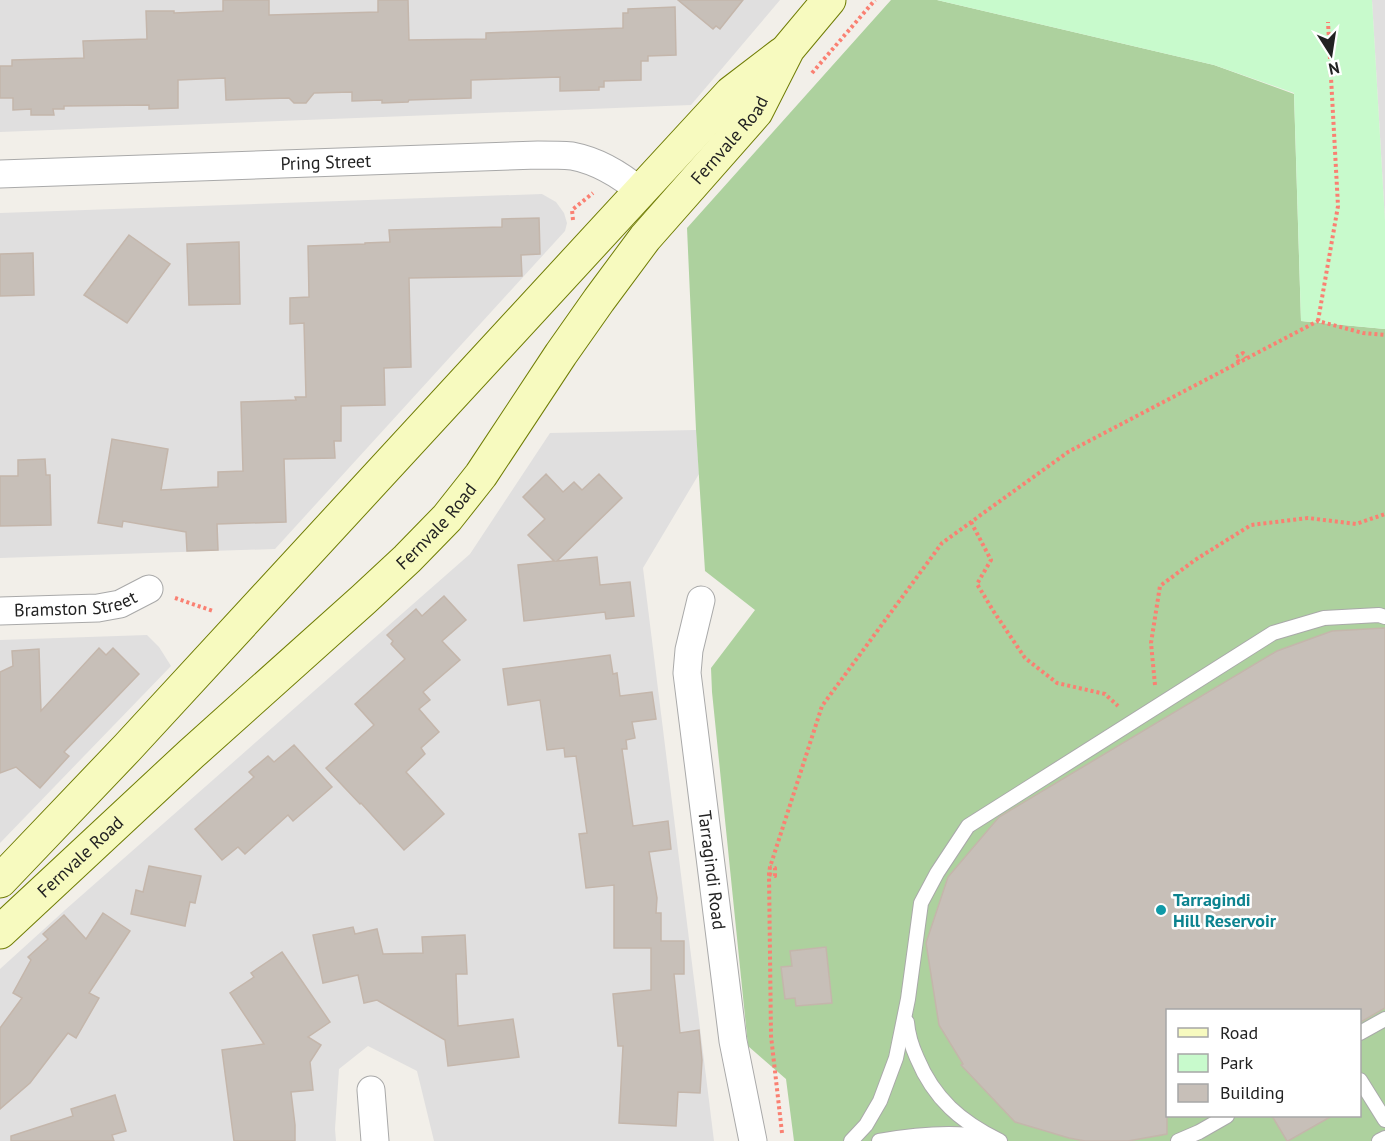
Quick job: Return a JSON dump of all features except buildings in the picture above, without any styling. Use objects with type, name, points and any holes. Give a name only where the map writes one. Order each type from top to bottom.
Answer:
[{"type":"street","name":"Fernvale Road","points":[[0,932],[191,754],[364,599],[447,518],[481,475],[561,354],[645,238],[756,112],[788,50],[830,0]]},
{"type":"street","name":"Fernvale Road","points":[[0,881],[127,748],[731,93],[788,50]]},
{"type":"street","name":"Pring Street","points":[[0,174],[538,155],[570,156],[595,161],[641,192]]},
{"type":"street","name":"Bramston Street","points":[[0,611],[98,608],[120,604],[149,589]]},
{"type":"street","name":"Tarragindi Road","points":[[701,600],[689,650],[687,673],[733,1041],[753,1141]]},
{"type":"street","points":[[371,1090],[375,1141]]},
{"type":"lane","points":[[851,1141],[866,1125],[873,1113],[886,1088],[896,1058],[908,999],[921,903],[937,873],[968,826],[1273,633],[1324,618],[1379,615],[1385,617]]},
{"type":"lane","points":[[908,999],[909,1038],[929,1083],[937,1095],[957,1114],[999,1141]]},
{"type":"lane","points":[[1361,1032],[1385,1018]]},
{"type":"lane","points":[[1361,1083],[1385,1120]]},
{"type":"lane","points":[[1178,1141],[1225,1117]]},
{"type":"lane","points":[[879,1141],[910,1136],[963,1135],[999,1141]]},
{"type":"lane","points":[[1379,1141],[1385,1138]]},
{"type":"path","points":[[1318,321],[1338,206],[1328,22]]},
{"type":"path","points":[[783,1141],[771,1036],[770,867],[822,706],[942,543],[1068,452],[1318,321],[1385,336]]},
{"type":"path","points":[[1156,692],[1151,643],[1160,586],[1195,560],[1251,525],[1308,518],[1356,524],[1385,514]]},
{"type":"path","points":[[971,522],[991,560],[977,584],[1025,658],[1057,683],[1105,694],[1124,711]]},
{"type":"path","points":[[179,599],[214,612]]},
{"type":"shaded area","points":[[0,0],[780,0],[691,105],[0,132]]},
{"type":"shaded area","points":[[1372,0],[1385,0],[1385,221]]},
{"type":"shaded area","points":[[542,194],[556,202],[564,213],[567,223],[565,231],[275,549],[0,558],[0,213]]},
{"type":"shaded area","points":[[696,430],[699,474],[643,568],[714,1141],[434,1141],[417,1071],[368,1046],[339,1069],[336,1141],[0,1141],[0,969],[470,554],[550,433]]},
{"type":"shaded area","points":[[147,635],[159,647],[171,666],[0,843],[0,640]]},
{"type":"green space","points":[[891,0],[937,0],[1214,65],[1294,94],[1301,321],[1385,329],[1385,1141],[794,1141],[786,1079],[748,1046],[712,692],[711,668],[755,610],[705,571],[687,228]]},
{"type":"green space","points":[[937,0],[1372,0],[1385,221],[1385,329],[1301,321],[1294,93],[1214,65]]},
{"type":"place","name":"Tarragindi Hill Reservoir","points":[[1161,910]]}]
